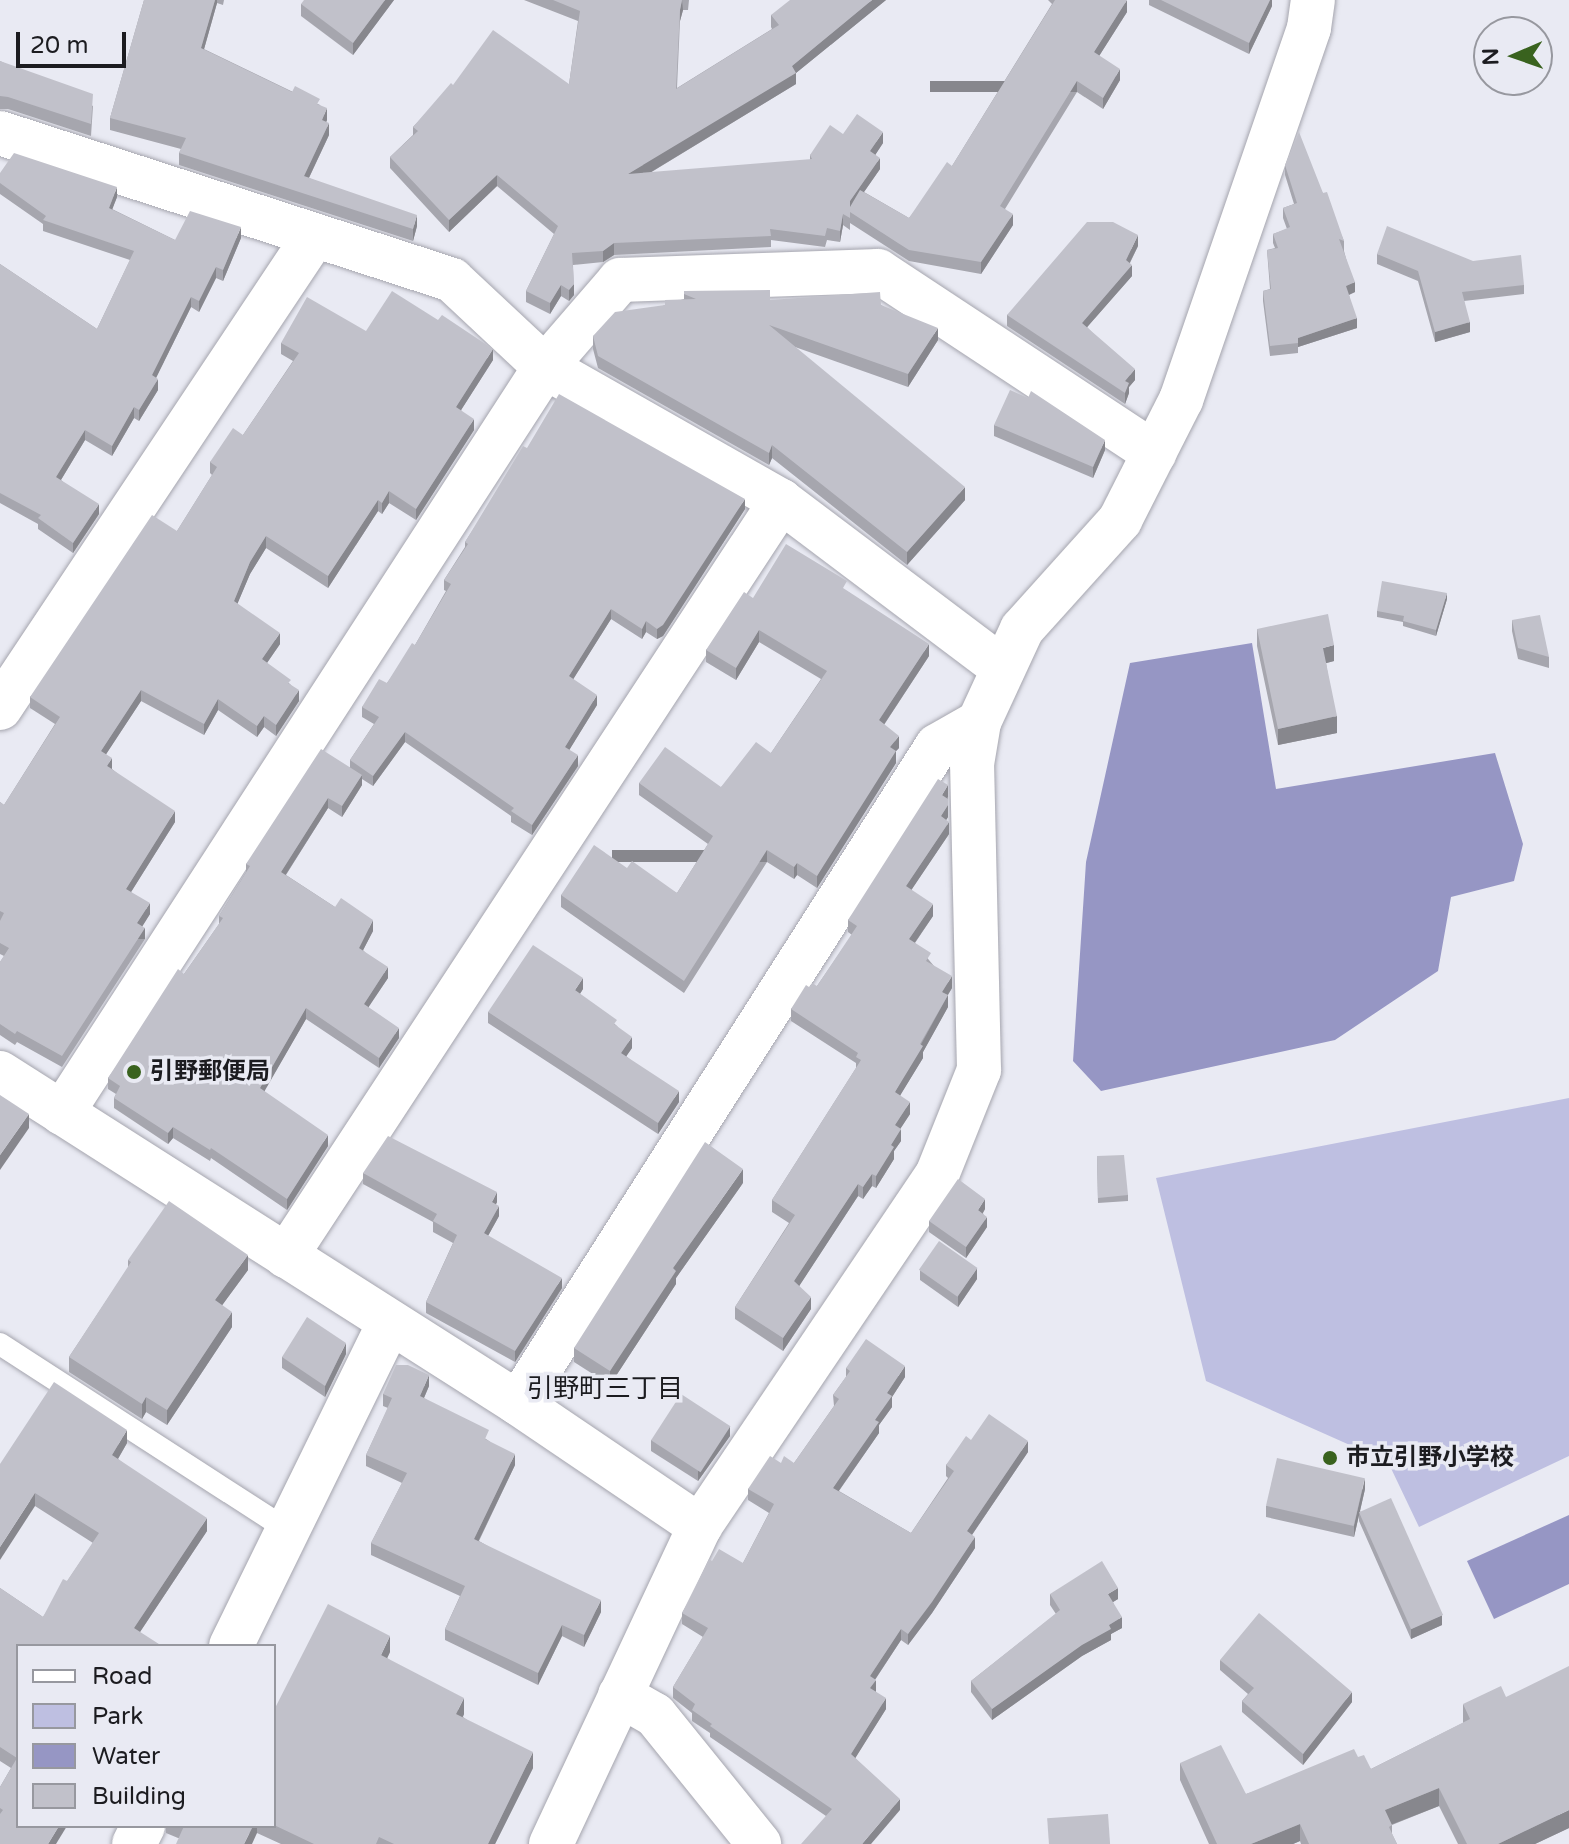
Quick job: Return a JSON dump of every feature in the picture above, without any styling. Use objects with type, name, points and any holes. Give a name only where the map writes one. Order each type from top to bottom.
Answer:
[{"type":"street","points":[[551,1844],[700,1526],[937,1175],[979,1070],[972,764],[979,722],[1022,629],[1120,520],[1181,400],[1309,28],[1313,0]]},
{"type":"street","points":[[1,135],[452,280],[545,367],[781,501],[1003,668]]},
{"type":"street","points":[[0,708],[315,235]]},
{"type":"street","points":[[62,1113],[545,367],[620,280],[878,271],[1154,453]]},
{"type":"street","points":[[286,1256],[781,501]]},
{"type":"street","points":[[518,1403],[937,746],[979,722]]},
{"type":"street","points":[[0,1073],[518,1403],[700,1526]]},
{"type":"street","points":[[232,1644],[389,1323]]},
{"type":"street","points":[[620,1695],[655,1715],[759,1844]]},
{"type":"lane","points":[[0,1344],[288,1530]]},
{"type":"green space","points":[[1569,1098],[1569,1456],[1419,1527],[1388,1462],[1206,1381],[1156,1178]]},
{"type":"water","points":[[1252,643],[1276,789],[1495,753],[1523,844],[1514,881],[1451,897],[1438,971],[1335,1040],[1101,1091],[1073,1061],[1086,862],[1130,663]]},
{"type":"water","points":[[1569,1515],[1569,1584],[1494,1619],[1467,1561]]},
{"type":"building","points":[[144,0],[215,0],[201,48],[292,92],[295,86],[320,99],[317,104],[327,108],[322,120],[329,123],[304,176],[417,215],[413,229],[179,153],[186,138],[110,118]]},
{"type":"building","points":[[304,0],[385,0],[353,43],[301,4]]},
{"type":"building","points":[[553,0],[682,0],[676,89],[779,25],[771,15],[790,0],[872,0],[792,66],[796,73],[628,174],[812,159],[810,155],[830,125],[843,134],[857,114],[883,132],[870,151],[880,158],[850,201],[850,207],[860,190],[909,218],[947,162],[952,166],[1055,0],[1127,0],[1094,52],[1120,69],[1103,98],[1077,81],[1000,206],[1013,214],[981,262],[909,250],[850,212],[850,218],[843,214],[840,231],[827,228],[825,236],[770,229],[771,236],[614,243],[603,251],[572,253],[574,284],[569,290],[561,285],[550,303],[526,291],[558,226],[497,175],[449,220],[390,157],[418,131],[413,127],[451,83],[453,85],[493,30],[569,84],[580,11]]},
{"type":"building","points":[[1161,0],[1270,0],[1249,43]]},
{"type":"building","points":[[0,61],[93,94],[91,124],[0,96]]},
{"type":"building","points":[[1299,132],[1323,193],[1327,192],[1344,241],[1339,239],[1355,282],[1346,286],[1357,318],[1298,338],[1298,343],[1270,346],[1263,291],[1271,289],[1267,250],[1278,248],[1273,234],[1290,227],[1283,208],[1297,203],[1285,165]]},
{"type":"building","points":[[14,153],[117,187],[109,208],[175,240],[190,211],[241,227],[223,270],[216,267],[199,301],[191,297],[152,375],[158,379],[139,410],[134,407],[112,446],[85,430],[56,477],[99,504],[73,543],[38,518],[41,515],[0,493],[0,264],[97,329],[134,251],[43,220],[46,216],[0,183],[0,173]]},
{"type":"building","points":[[1087,222],[1113,222],[1138,235],[1126,260],[1132,265],[1082,323],[1135,369],[1125,381],[1129,383],[1125,393],[1007,315]]},
{"type":"building","points":[[1387,226],[1473,261],[1521,255],[1524,285],[1462,292],[1470,322],[1435,332],[1418,271],[1377,254]]},
{"type":"building","points":[[770,290],[770,300],[880,292],[881,305],[938,328],[908,374],[769,325],[965,487],[907,552],[772,445],[769,453],[598,356],[593,336],[615,312],[665,305],[665,300],[696,299],[684,294],[684,291]]},
{"type":"building","points":[[392,291],[438,320],[442,315],[493,349],[456,407],[474,419],[416,509],[389,491],[382,503],[378,500],[328,576],[266,536],[250,562],[234,601],[280,633],[262,659],[291,680],[288,683],[299,690],[276,725],[264,716],[257,726],[218,699],[204,724],[141,690],[101,751],[112,758],[107,766],[175,811],[126,889],[150,903],[137,923],[145,928],[62,1056],[17,1031],[15,1034],[0,1024],[0,962],[9,948],[0,943],[0,921],[4,913],[0,911],[0,802],[4,805],[60,717],[30,697],[152,515],[177,531],[217,467],[210,462],[233,428],[243,435],[299,353],[281,343],[307,297],[366,331]]},
{"type":"building","points":[[1010,390],[1028,398],[1031,391],[1105,440],[1093,467],[994,425]]},
{"type":"building","points":[[559,394],[745,499],[663,625],[657,629],[646,621],[642,629],[611,609],[569,676],[597,695],[565,747],[578,755],[532,825],[511,811],[514,808],[405,732],[373,776],[350,760],[379,717],[362,707],[379,679],[387,683],[412,643],[415,645],[451,584],[444,580],[468,544],[465,542],[523,446],[527,448]]},
{"type":"building","points":[[786,544],[847,581],[843,588],[929,644],[879,720],[899,736],[890,747],[896,751],[817,876],[797,863],[794,867],[767,850],[684,981],[561,895],[594,845],[627,868],[632,861],[677,893],[713,836],[639,783],[665,747],[721,787],[756,742],[771,753],[827,671],[759,630],[736,668],[706,650],[744,592],[753,598]]},
{"type":"building","points":[[1382,581],[1447,593],[1436,630],[1403,621],[1404,616],[1377,611]]},
{"type":"building","points":[[1328,614],[1334,645],[1323,648],[1337,716],[1278,729],[1257,629]]},
{"type":"building","points":[[1540,615],[1549,657],[1518,648],[1512,620]]},
{"type":"building","points":[[321,749],[362,775],[342,806],[328,798],[281,872],[335,907],[341,898],[373,920],[359,948],[388,967],[364,1004],[399,1028],[379,1058],[306,1008],[260,1088],[328,1135],[287,1199],[211,1148],[173,1127],[168,1133],[114,1098],[120,1086],[108,1078],[178,969],[184,974],[223,918],[219,916],[250,866],[246,864]]},
{"type":"building","points":[[938,779],[948,785],[942,795],[948,799],[948,805],[941,816],[949,822],[906,886],[933,904],[909,939],[931,953],[926,961],[952,976],[942,992],[948,995],[920,1044],[923,1046],[895,1092],[910,1102],[895,1125],[901,1129],[891,1145],[894,1147],[876,1176],[872,1174],[863,1187],[858,1184],[794,1281],[811,1297],[783,1338],[735,1307],[795,1215],[772,1200],[861,1060],[856,1057],[858,1053],[791,1009],[806,985],[809,987],[812,983],[817,986],[857,926],[848,920]]},
{"type":"building","points":[[533,945],[583,978],[575,990],[617,1020],[614,1024],[632,1037],[621,1053],[679,1091],[658,1123],[488,1012]]},
{"type":"building","points":[[0,1095],[29,1114],[0,1155]]},
{"type":"building","points":[[388,1136],[497,1192],[492,1202],[499,1206],[484,1233],[562,1278],[515,1351],[426,1302],[457,1235],[433,1221],[437,1214],[363,1173]]},
{"type":"building","points":[[705,1142],[743,1169],[673,1268],[676,1271],[610,1371],[574,1348]]},
{"type":"building","points":[[1124,1155],[1128,1195],[1098,1198],[1097,1156]]},
{"type":"building","points":[[958,1179],[985,1199],[978,1210],[987,1217],[966,1247],[929,1221]]},
{"type":"building","points":[[169,1201],[248,1255],[215,1300],[232,1312],[167,1410],[146,1397],[142,1404],[69,1357],[131,1262],[128,1260]]},
{"type":"building","points":[[939,1241],[978,1268],[957,1297],[919,1270]]},
{"type":"building","points":[[307,1317],[346,1343],[325,1386],[282,1357]]},
{"type":"building","points":[[866,1339],[905,1366],[887,1393],[892,1396],[875,1420],[879,1422],[833,1488],[911,1533],[954,1471],[946,1465],[966,1436],[971,1440],[989,1414],[1028,1441],[967,1531],[975,1537],[932,1602],[908,1634],[901,1629],[870,1676],[876,1680],[870,1688],[886,1698],[851,1754],[900,1799],[862,1844],[801,1844],[832,1809],[710,1726],[712,1724],[692,1710],[695,1704],[673,1687],[708,1628],[682,1613],[709,1559],[712,1561],[719,1549],[743,1563],[774,1504],[748,1489],[770,1456],[781,1463],[784,1456],[794,1463],[839,1399],[833,1395],[850,1371],[846,1368]]},
{"type":"building","points":[[396,1365],[408,1365],[429,1375],[420,1396],[489,1430],[485,1439],[515,1454],[474,1539],[601,1600],[584,1635],[562,1625],[538,1673],[445,1629],[465,1586],[371,1543],[407,1473],[366,1455],[392,1398],[383,1394]]},
{"type":"building","points":[[54,1382],[127,1430],[112,1455],[207,1518],[134,1628],[159,1644],[16,1644],[16,1757],[0,1747],[0,1588],[43,1617],[63,1579],[67,1581],[99,1533],[35,1493],[0,1547],[0,1464]]},
{"type":"building","points":[[681,1394],[730,1426],[701,1472],[651,1440]]},
{"type":"building","points":[[1277,1458],[1365,1478],[1354,1526],[1266,1506]]},
{"type":"building","points":[[1391,1498],[1443,1615],[1411,1629],[1359,1512]]},
{"type":"building","points":[[1102,1561],[1118,1588],[1108,1594],[1122,1617],[1109,1625],[1111,1629],[1082,1645],[992,1709],[971,1681],[1060,1610],[1050,1594]]},
{"type":"building","points":[[328,1604],[390,1636],[381,1655],[464,1698],[456,1714],[533,1752],[488,1844],[394,1844],[379,1837],[376,1844],[314,1844],[276,1826],[276,1706]]},
{"type":"building","points":[[1259,1613],[1352,1692],[1303,1754],[1242,1701],[1254,1688],[1220,1660]]},
{"type":"building","points":[[1569,1666],[1569,1810],[1498,1844],[1467,1844],[1439,1788],[1385,1810],[1397,1844],[1309,1844],[1300,1824],[1251,1844],[1217,1844],[1180,1763],[1221,1745],[1246,1794],[1354,1749],[1358,1757],[1364,1755],[1371,1769],[1470,1719],[1463,1704],[1501,1686],[1506,1697]]},
{"type":"building","points":[[16,1760],[16,1828],[58,1828],[48,1844],[0,1844],[0,1814],[3,1810],[0,1808],[0,1787]]},
{"type":"building","points":[[1108,1814],[1110,1844],[1049,1844],[1047,1818]]},
{"type":"building","points":[[183,1828],[252,1828],[244,1844],[176,1844]]},
{"type":"place","name":"引野郵便局","points":[[134,1072]]},
{"type":"place","name":"市立引野小学校","points":[[1330,1458]]},
{"type":"district","name":"引野町三丁目","points":[[605,1389]]}]
